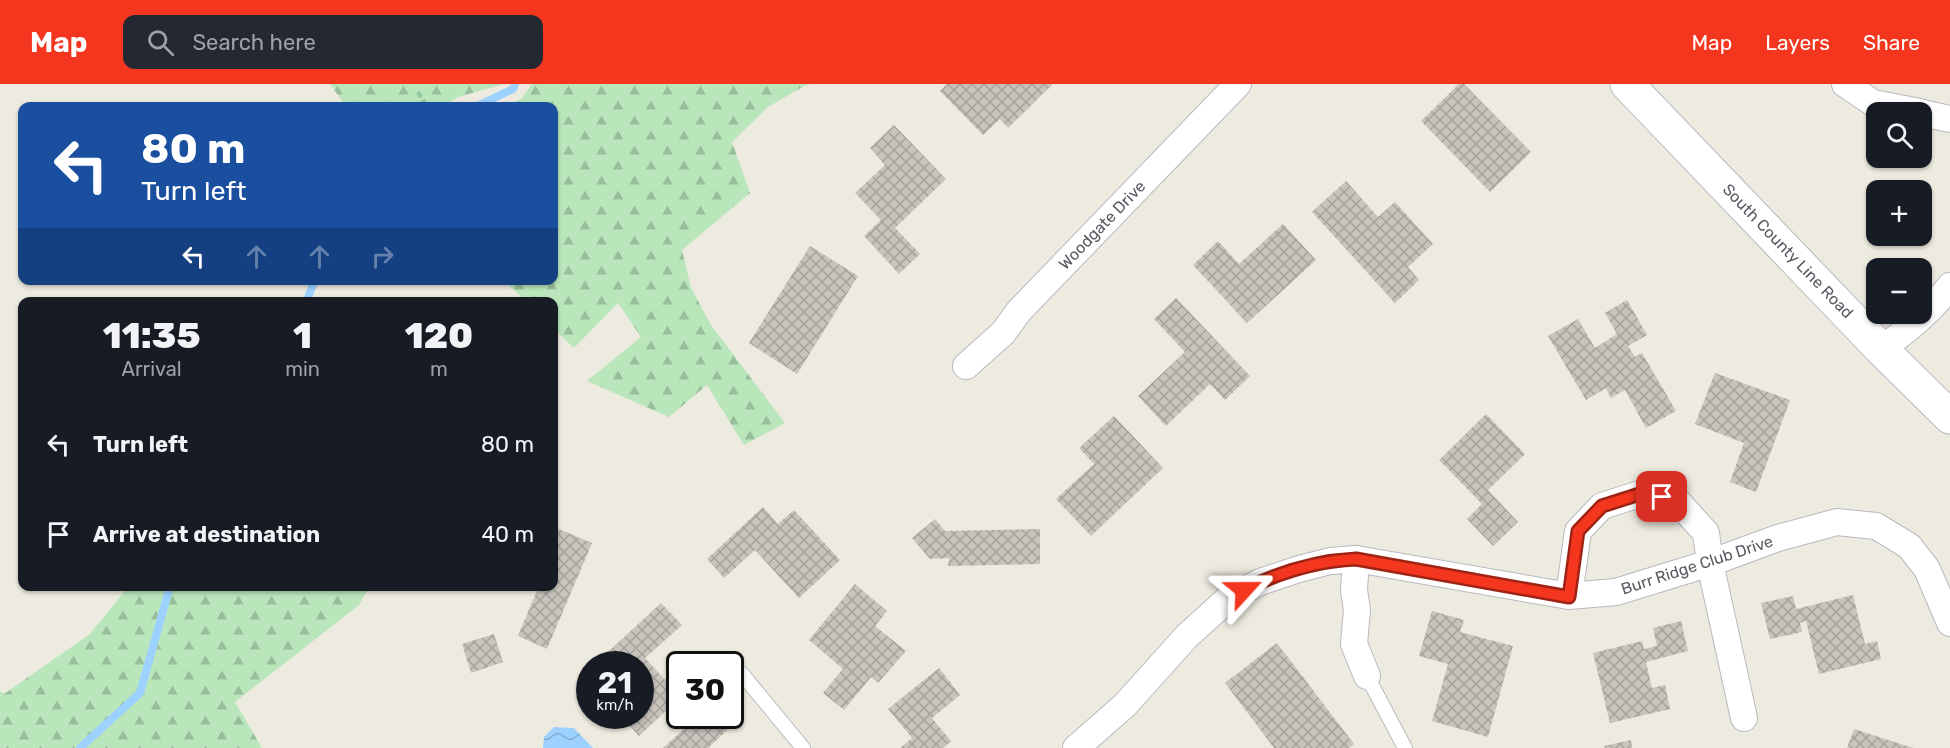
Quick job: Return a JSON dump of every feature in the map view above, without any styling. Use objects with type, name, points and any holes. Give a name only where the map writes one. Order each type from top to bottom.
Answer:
[{"type":"main road","name":"South County Line Road","points":[[1627,84],[1881,349],[1950,417]]},
{"type":"street","name":"Woodgate Drive","points":[[966,366],[1003,333],[1019,311],[1238,84]]},
{"type":"street","points":[[1845,84],[1872,102]]},
{"type":"street","points":[[1932,115],[1950,119]]},
{"type":"street","points":[[1881,349],[1912,327],[1933,308],[1950,286]]},
{"type":"street","points":[[1569,597],[1578,531],[1602,506],[1646,492],[1678,502],[1706,533],[1710,563],[1744,718]]},
{"type":"street","name":"Burr Ridge Club Drive","points":[[1076,748],[1125,705],[1187,636],[1229,598],[1260,582],[1330,561],[1356,559],[1569,597],[1616,592],[1710,563],[1778,538],[1837,522],[1876,526],[1909,546],[1927,569],[1950,623]]},
{"type":"street","points":[[1356,559],[1354,590],[1357,610],[1354,644],[1367,676]]},
{"type":"lane","points":[[744,676],[803,748]]},
{"type":"lane","points":[[1367,676],[1405,748]]},
{"type":"path","points":[[418,92],[424,102]]},
{"type":"green space","points":[[330,84],[504,84],[458,97],[450,102],[342,101]]},
{"type":"green space","points":[[532,84],[813,84],[806,85],[768,107],[732,142],[750,193],[682,250],[691,288],[711,325],[785,423],[744,445],[707,385],[669,417],[587,381],[641,337],[618,303],[574,348],[558,333],[558,297],[522,297],[508,285],[558,285],[558,102],[514,102],[521,99]]},
{"type":"green space","points":[[125,591],[367,591],[359,605],[235,702],[262,748],[0,748],[0,691],[4,694],[90,634]]},
{"type":"water","points":[[554,727],[574,728],[593,748],[543,748],[544,737]]},
{"type":"building","points":[[947,84],[1053,84],[1008,128],[1000,119],[983,135],[940,91]]},
{"type":"building","points":[[1459,84],[1464,84],[1531,152],[1490,192],[1421,121]]},
{"type":"building","points":[[894,125],[946,179],[895,228],[920,254],[899,274],[864,236],[881,220],[855,193],[885,165],[870,148]]},
{"type":"building","points":[[1346,181],[1378,217],[1395,202],[1433,244],[1408,267],[1419,280],[1395,303],[1312,212]]},
{"type":"building","points":[[1283,224],[1316,260],[1247,323],[1193,265],[1218,241],[1239,264]]},
{"type":"building","points":[[810,246],[858,276],[797,374],[749,343]]},
{"type":"building","points":[[1176,298],[1250,376],[1225,400],[1210,384],[1166,426],[1138,396],[1185,352],[1154,319]]},
{"type":"building","points":[[1627,300],[1647,335],[1628,346],[1635,357],[1642,353],[1676,411],[1646,428],[1625,390],[1611,398],[1606,388],[1586,400],[1548,336],[1578,319],[1595,348],[1617,334],[1605,313]]},
{"type":"building","points":[[1715,373],[1790,400],[1756,492],[1730,482],[1744,443],[1695,424]]},
{"type":"building","points":[[1486,414],[1525,454],[1488,490],[1518,522],[1493,546],[1467,519],[1482,504],[1439,460]]},
{"type":"building","points":[[1114,416],[1163,468],[1091,536],[1056,499],[1094,464],[1079,448]]},
{"type":"building","points":[[763,507],[778,524],[794,510],[840,560],[799,598],[755,550],[724,578],[707,559]]},
{"type":"building","points":[[935,519],[945,531],[1040,529],[1040,564],[948,566],[949,558],[930,559],[912,538]]},
{"type":"building","points":[[558,529],[592,543],[547,649],[518,636],[537,591],[558,591]]},
{"type":"building","points":[[855,584],[887,611],[875,626],[906,651],[878,683],[871,677],[844,710],[823,693],[843,669],[809,640]]},
{"type":"building","points":[[1853,595],[1865,644],[1877,641],[1881,659],[1819,674],[1806,621],[1800,623],[1802,632],[1770,639],[1761,603],[1793,596],[1796,609]]},
{"type":"building","points":[[661,603],[682,625],[653,651],[609,651]]},
{"type":"building","points":[[1432,611],[1464,620],[1460,632],[1513,646],[1488,737],[1432,721],[1448,664],[1419,656]]},
{"type":"building","points":[[1681,621],[1688,651],[1646,662],[1652,688],[1665,685],[1670,709],[1610,723],[1593,653],[1642,641],[1644,649],[1657,646],[1653,628]]},
{"type":"building","points":[[494,634],[503,662],[471,673],[462,644]]},
{"type":"building","points":[[1277,643],[1354,744],[1349,748],[1274,748],[1225,683]]},
{"type":"building","points":[[654,668],[666,681],[666,711],[654,722]]},
{"type":"building","points":[[939,668],[960,695],[932,718],[951,741],[943,748],[900,748],[912,738],[888,709]]},
{"type":"building","points":[[633,729],[647,729],[639,736]]},
{"type":"building","points":[[684,729],[728,729],[710,748],[663,748]]},
{"type":"building","points":[[1854,729],[1913,748],[1847,748]]},
{"type":"building","points":[[1631,740],[1632,748],[1605,748],[1604,746]]},
{"type":"waterway","points":[[485,102],[513,89],[515,84]]},
{"type":"waterway","points":[[308,297],[313,285]]},
{"type":"waterway","points":[[80,748],[140,693],[169,591]]},
{"type":"route","points":[[1244,590],[1299,569],[1330,561],[1356,559],[1569,597],[1578,531],[1602,506],[1646,492],[1662,497]]}]
